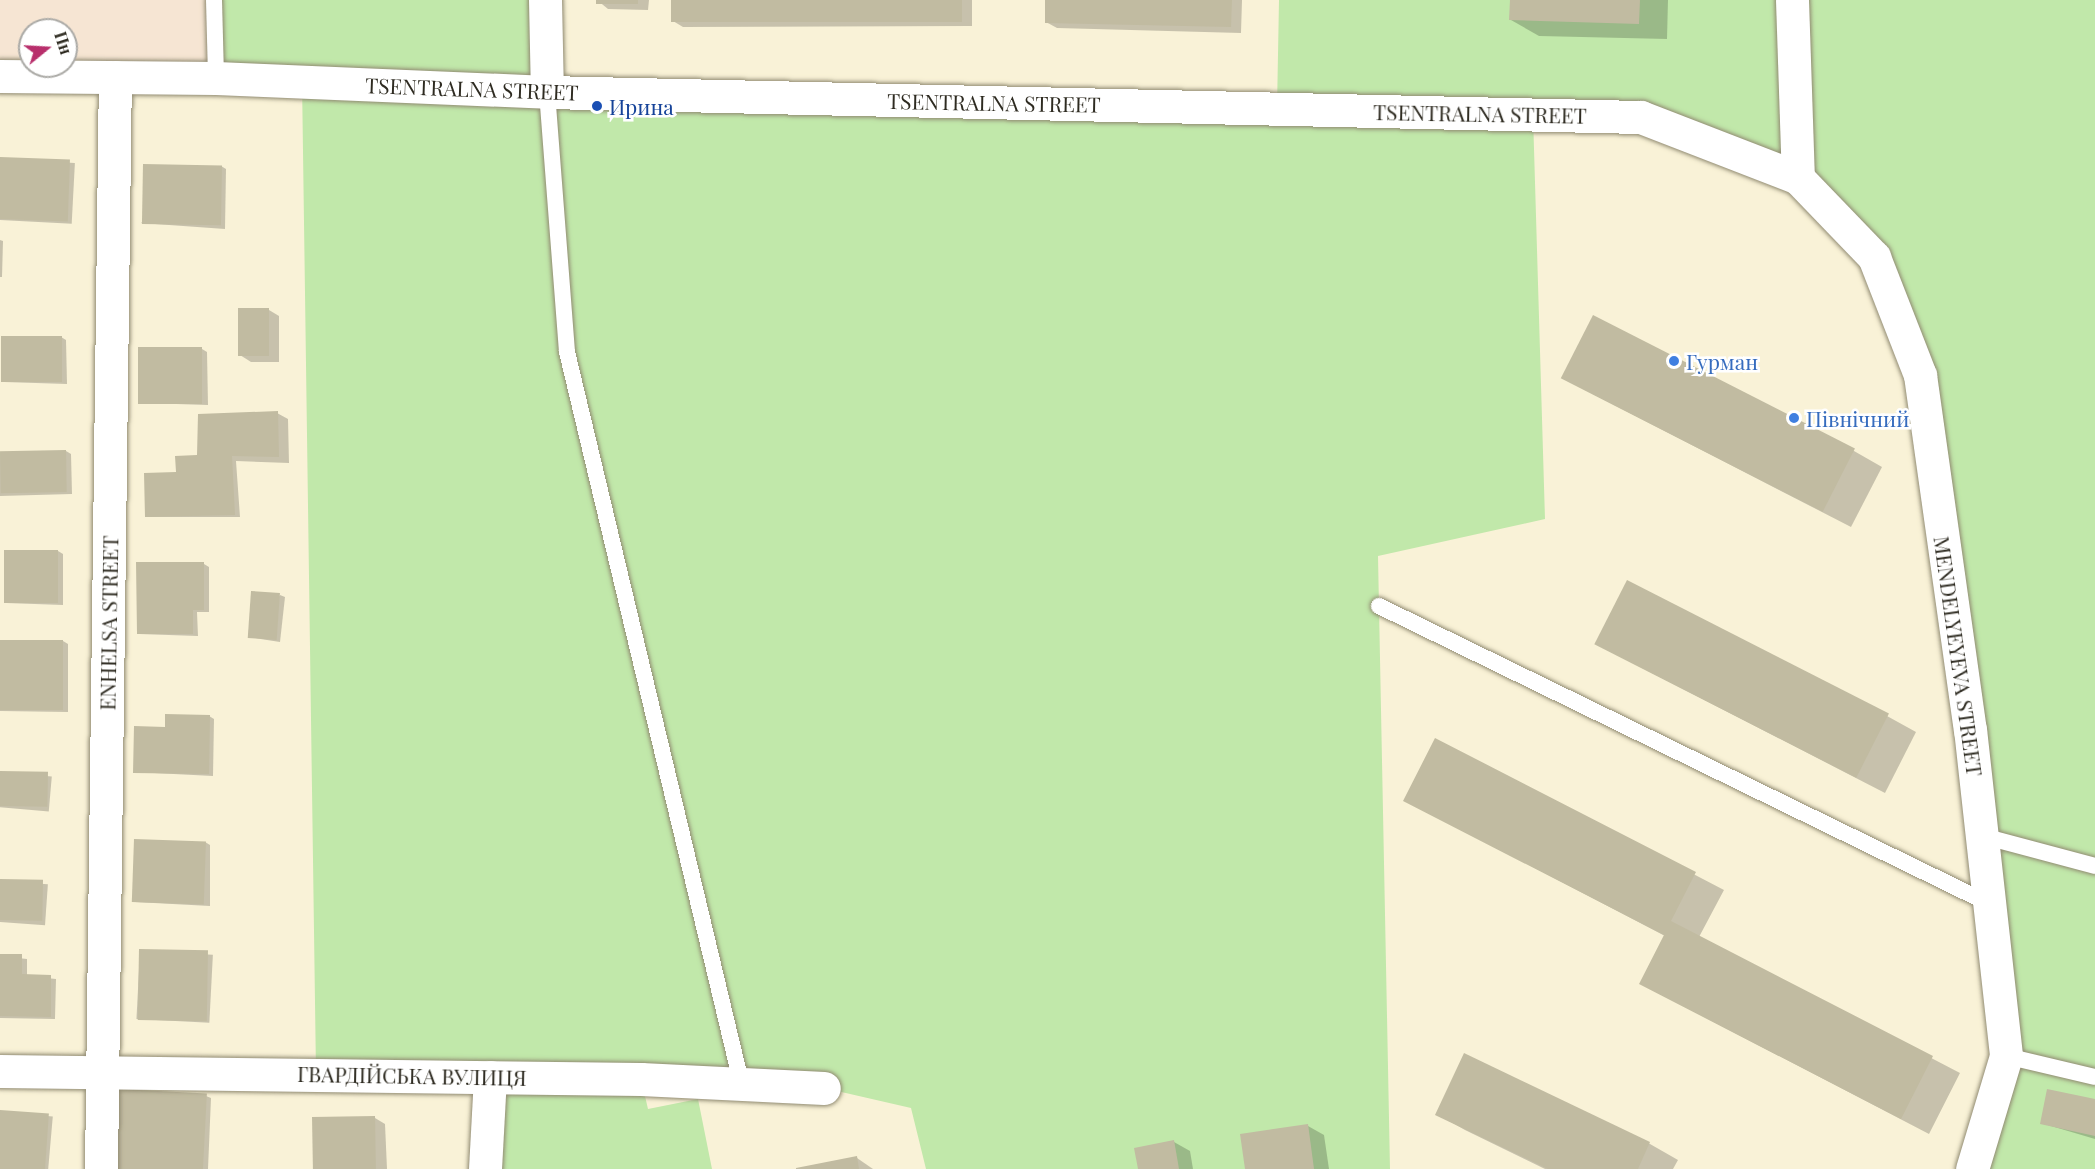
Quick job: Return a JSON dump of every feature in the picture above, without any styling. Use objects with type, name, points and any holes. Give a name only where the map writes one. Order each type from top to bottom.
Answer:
[{"type":"street","points":[[545,0],[547,92]]},
{"type":"street","points":[[1792,0],[1798,178]]},
{"type":"street","name":"TSENTRALNA STREET","points":[[0,76],[216,78],[547,92],[1641,117],[1798,178]]},
{"type":"street","name":"ENHELSA STREET","points":[[101,1169],[115,77]]},
{"type":"street","name":"MENDELYEYEVA STREET","points":[[1798,178],[1874,257],[1920,375],[1983,836],[2006,1056],[1972,1169]]},
{"type":"street","name":"ГВАРДІЙСЬКА ВУЛИЦЯ","points":[[0,1071],[741,1082],[824,1088]]},
{"type":"street","points":[[485,1169],[490,1077]]},
{"type":"lane","points":[[214,0],[216,78]]},
{"type":"lane","points":[[547,92],[567,352],[741,1082]]},
{"type":"lane","points":[[1379,606],[1990,904]]},
{"type":"lane","points":[[1983,836],[2095,866]]},
{"type":"lane","points":[[2006,1056],[2095,1077]]},
{"type":"shaded area","points":[[0,0],[214,0],[216,78],[78,77],[78,18],[18,18],[18,76],[0,76]]},
{"type":"green space","points":[[214,0],[545,0],[547,91],[1277,108],[1279,0],[2095,0],[2095,1169],[1972,1169],[2006,1056],[1920,375],[1874,257],[1798,178],[1640,117],[1533,115],[1545,519],[1378,556],[1390,1169],[926,1169],[911,1108],[824,1088],[641,1079],[648,1109],[698,1099],[712,1169],[485,1169],[490,1077],[316,1073],[302,81],[216,78]]},
{"type":"building","points":[[596,0],[638,0],[638,4],[596,4]]},
{"type":"building","points":[[671,0],[962,0],[962,22],[671,22]]},
{"type":"building","points":[[1045,0],[1232,0],[1231,27],[1045,23]]},
{"type":"building","points":[[1510,0],[1640,0],[1639,24],[1509,20]]},
{"type":"building","points":[[0,157],[70,159],[68,221],[0,219]]},
{"type":"building","points":[[143,164],[222,165],[221,225],[142,224]]},
{"type":"building","points":[[238,308],[269,308],[269,356],[238,356]]},
{"type":"building","points":[[1593,315],[1855,448],[1823,512],[1561,378]]},
{"type":"building","points":[[1,336],[62,336],[62,382],[1,382]]},
{"type":"building","points":[[138,347],[202,347],[202,404],[138,404]]},
{"type":"building","points":[[278,411],[279,457],[232,456],[235,515],[145,517],[144,473],[176,472],[175,456],[197,455],[198,414]]},
{"type":"building","points":[[66,450],[67,492],[1,493],[0,451]]},
{"type":"building","points":[[4,550],[58,550],[58,603],[4,603]]},
{"type":"building","points":[[136,562],[204,562],[204,610],[193,610],[193,634],[137,634]]},
{"type":"building","points":[[1627,580],[1889,713],[1856,778],[1594,644]]},
{"type":"building","points":[[251,591],[280,593],[277,640],[248,638]]},
{"type":"building","points":[[0,640],[63,640],[63,710],[0,710]]},
{"type":"building","points":[[165,714],[210,715],[209,774],[133,773],[134,726],[165,727]]},
{"type":"building","points":[[1435,738],[1696,872],[1671,921],[1933,1056],[1901,1119],[1639,984],[1664,935],[1403,801]]},
{"type":"building","points":[[0,771],[48,772],[47,807],[0,806]]},
{"type":"building","points":[[134,839],[206,842],[204,904],[132,902]]},
{"type":"building","points":[[0,879],[43,880],[42,921],[0,920]]},
{"type":"building","points":[[139,949],[208,950],[207,1021],[138,1020]]},
{"type":"building","points":[[0,954],[22,954],[22,974],[51,975],[51,1017],[0,1016]]},
{"type":"building","points":[[1464,1053],[1650,1142],[1638,1169],[1548,1169],[1435,1115]]},
{"type":"building","points":[[119,1089],[207,1094],[203,1169],[115,1169]]},
{"type":"building","points":[[2047,1089],[2095,1099],[2095,1136],[2040,1124]]},
{"type":"building","points":[[0,1110],[49,1113],[45,1169],[0,1169]]},
{"type":"building","points":[[375,1116],[376,1169],[313,1169],[312,1117]]},
{"type":"building","points":[[1308,1124],[1314,1169],[1245,1169],[1240,1134]]},
{"type":"building","points":[[1174,1140],[1179,1169],[1138,1169],[1134,1148]]},
{"type":"building","points":[[857,1156],[859,1169],[796,1169],[796,1168]]},
{"type":"place","name":"Ирина","points":[[597,106]]},
{"type":"place","name":"Гурман","points":[[1674,361]]},
{"type":"place","name":"Північний","points":[[1794,418]]}]
